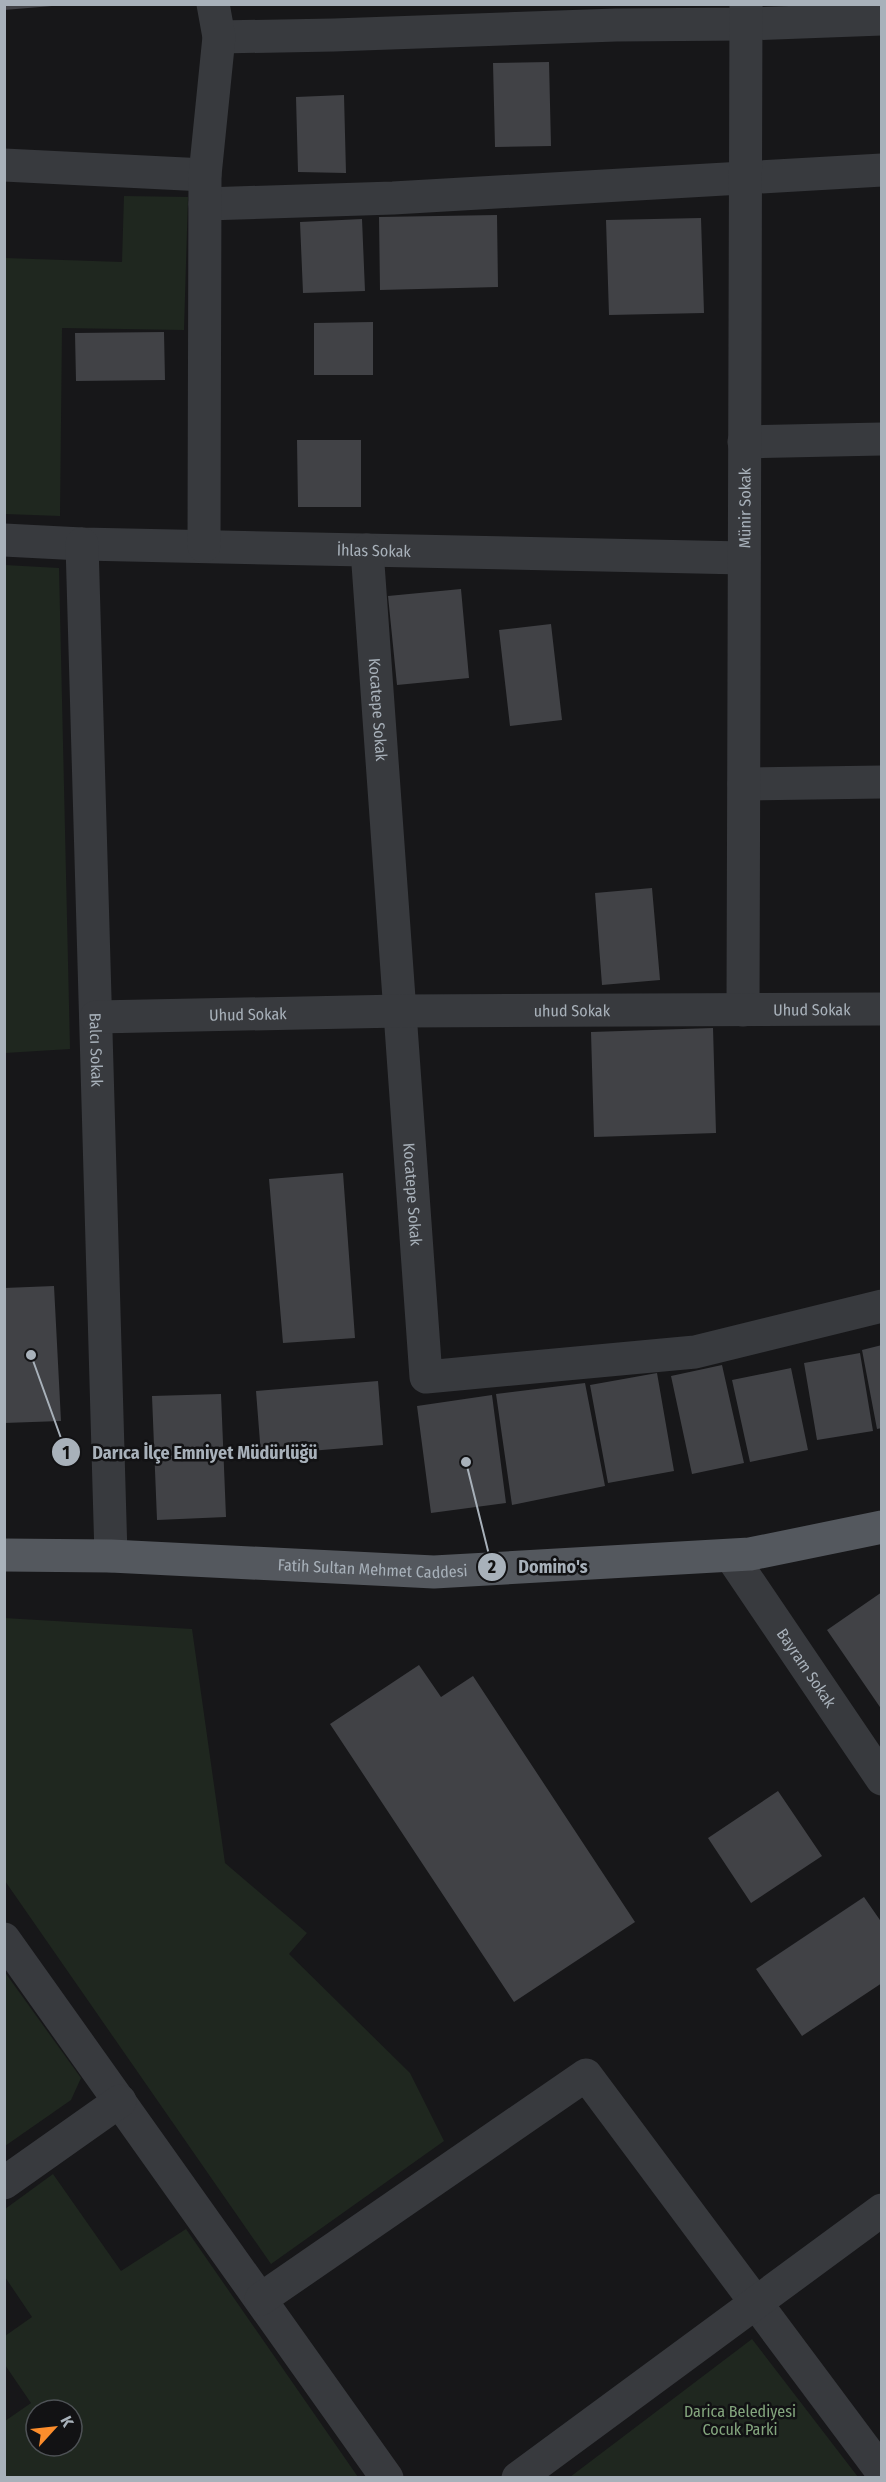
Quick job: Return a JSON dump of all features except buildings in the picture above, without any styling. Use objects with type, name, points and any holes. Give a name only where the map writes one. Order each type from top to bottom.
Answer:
[{"type":"main road","name":"Fatih Sultan Mehmet Caddesi","points":[[4,1555],[111,1556],[434,1572],[731,1556],[882,1527]]},
{"type":"street","points":[[204,546],[205,190],[219,37],[213,4]]},
{"type":"street","points":[[219,37],[334,36],[616,25],[746,14],[882,19]]},
{"type":"street","name":"Münir Sokak","points":[[743,1010],[746,14]]},
{"type":"street","points":[[4,165],[205,190],[393,198],[882,171]]},
{"type":"street","points":[[744,442],[882,438]]},
{"type":"street","name":"İhlas Sokak","points":[[4,540],[82,544],[744,558]]},
{"type":"street","name":"Balcı Sokak","points":[[82,544],[111,1556]]},
{"type":"street","name":"Kocatepe Sokak","points":[[368,550],[426,1377],[695,1352],[882,1306]]},
{"type":"street","points":[[744,784],[882,782]]},
{"type":"street","name":"Uhud Sokak","points":[[743,1010],[882,1009]]},
{"type":"street","name":"uhud Sokak","points":[[400,1011],[743,1010]]},
{"type":"street","name":"Uhud Sokak","points":[[96,1017],[400,1011]]},
{"type":"street","name":"Bayram Sokak","points":[[731,1556],[882,1779]]},
{"type":"street","points":[[4,1939],[387,2478]]},
{"type":"street","points":[[261,2300],[586,2075],[882,2472]]},
{"type":"street","points":[[4,2183],[120,2101]]},
{"type":"street","points":[[518,2478],[882,2210]]},
{"type":"green space","points":[[124,196],[188,197],[184,330],[62,328],[60,516],[5,514],[5,258],[122,262]]},
{"type":"green space","points":[[5,565],[59,568],[70,1049],[5,1053]]},
{"type":"green space","points":[[4,1618],[192,1629],[225,1863],[307,1933],[289,1954],[410,2073],[444,2141],[271,2264],[5,1881]]},
{"type":"green space","points":[[4,1971],[81,2078],[71,2100],[5,2146]]},
{"type":"green space","points":[[53,2174],[121,2271],[186,2229],[358,2477],[5,2477],[5,2421],[24,2408],[24,2458],[84,2458],[84,2398],[28,2398],[5,2365],[5,2336],[32,2317],[5,2277],[5,2209]]},
{"type":"green space","name":"Darica Belediyesi Cocuk Parki","points":[[752,2339],[858,2477],[570,2477]]},
{"type":"place","name":"Darıca İlçe Emniyet Müdürlüğü","points":[[31,1355]]},
{"type":"place","name":"Domino's","points":[[466,1462]]}]
